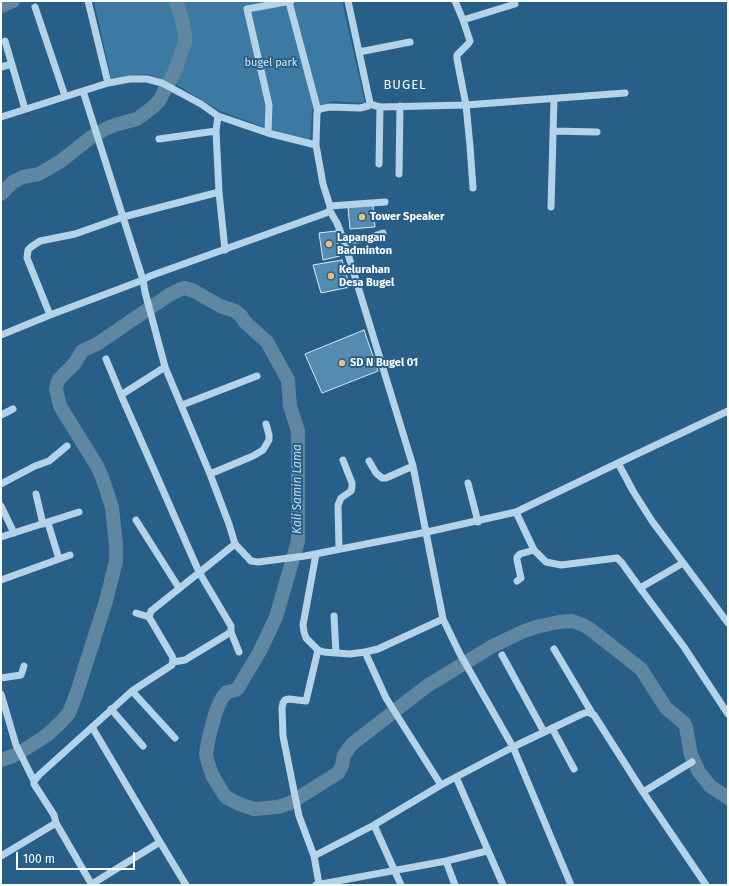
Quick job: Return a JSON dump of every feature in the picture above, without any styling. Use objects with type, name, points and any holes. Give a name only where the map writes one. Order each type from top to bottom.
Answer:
[{"type":"street","points":[[88,1],[108,83]]},
{"type":"street","points":[[268,133],[269,105],[247,9],[290,1],[318,111],[316,145],[323,184],[330,208],[344,241],[413,466],[443,619],[466,666],[513,747],[571,885]]},
{"type":"street","points":[[348,1],[369,95],[369,104]]},
{"type":"street","points":[[455,1],[464,20],[470,41],[457,55],[457,59],[466,105],[473,188]]},
{"type":"street","points":[[464,20],[515,4]]},
{"type":"street","points":[[35,7],[65,96]]},
{"type":"street","points":[[5,41],[25,109]]},
{"type":"street","points":[[359,52],[410,42]]},
{"type":"street","points":[[1,67],[12,64]]},
{"type":"street","points":[[1,117],[108,83],[130,79],[147,79],[162,83],[201,104],[218,116],[268,133],[316,145]]},
{"type":"street","points":[[83,91],[143,280],[165,367],[210,474],[235,544],[247,558],[254,562],[316,554],[478,522],[516,512],[618,462],[728,411]]},
{"type":"street","points":[[318,111],[330,107],[360,108],[369,104],[380,107],[466,105],[625,93]]},
{"type":"street","points":[[550,206],[554,99]]},
{"type":"street","points":[[399,174],[400,106]]},
{"type":"street","points":[[379,164],[380,107]]},
{"type":"street","points":[[218,116],[216,131],[219,192],[225,250]]},
{"type":"street","points":[[160,139],[216,131]]},
{"type":"street","points":[[553,131],[597,132]]},
{"type":"street","points":[[50,315],[27,258],[28,250],[31,247],[40,241],[75,234],[123,217],[219,192]]},
{"type":"street","points":[[1,335],[150,276],[326,213],[330,208],[385,202]]},
{"type":"street","points":[[344,241],[365,239],[383,233]]},
{"type":"street","points":[[106,359],[199,572],[231,626],[231,632],[239,652]]},
{"type":"street","points":[[121,395],[165,367]]},
{"type":"street","points":[[182,405],[257,376]]},
{"type":"street","points":[[1,415],[13,409]]},
{"type":"street","points":[[210,474],[253,456],[263,450],[269,440],[266,424]]},
{"type":"street","points":[[1,484],[35,466],[49,461],[67,446]]},
{"type":"street","points":[[339,549],[338,505],[342,498],[351,491],[352,487],[352,483],[343,460]]},
{"type":"street","points":[[369,461],[376,473],[382,478],[386,478],[413,466]]},
{"type":"street","points":[[618,462],[643,507],[728,623]]},
{"type":"street","points":[[468,483],[478,522]]},
{"type":"street","points":[[36,494],[59,559]]},
{"type":"street","points":[[1,506],[14,533]]},
{"type":"street","points":[[1,537],[79,512]]},
{"type":"street","points":[[516,512],[534,550],[546,562],[561,565],[617,558],[684,646],[728,714]]},
{"type":"street","points":[[136,520],[179,588]]},
{"type":"street","points":[[149,617],[151,610],[235,544]]},
{"type":"street","points":[[517,581],[521,578],[517,557],[520,554],[534,550]]},
{"type":"street","points":[[316,554],[303,624],[306,638],[318,650],[350,654],[378,649],[443,619]]},
{"type":"street","points":[[1,580],[70,555]]},
{"type":"street","points":[[640,588],[683,563]]},
{"type":"street","points":[[34,781],[92,726],[132,691],[170,667],[173,662],[172,656],[149,617],[136,613]]},
{"type":"street","points":[[334,616],[336,653]]},
{"type":"street","points":[[173,662],[185,660],[231,632]]},
{"type":"street","points":[[554,649],[592,713],[706,885]]},
{"type":"street","points":[[318,650],[306,701],[285,700],[282,708],[283,736],[299,816],[314,856],[317,885],[357,881],[395,870],[446,861],[487,851]]},
{"type":"street","points":[[365,652],[386,698],[441,785]]},
{"type":"street","points":[[502,655],[544,732]]},
{"type":"street","points":[[1,678],[21,675],[24,666]]},
{"type":"street","points":[[132,691],[175,738]]},
{"type":"street","points":[[1,694],[16,745],[36,788],[54,815],[56,823],[92,885],[160,842]]},
{"type":"street","points":[[111,709],[143,746]]},
{"type":"street","points":[[314,856],[374,825],[441,785],[513,747],[582,714],[588,712],[592,713]]},
{"type":"street","points":[[92,726],[186,885]]},
{"type":"street","points":[[552,728],[574,769]]},
{"type":"street","points":[[643,792],[692,762]]},
{"type":"street","points":[[456,777],[503,885]]},
{"type":"street","points":[[1,856],[56,823]]},
{"type":"street","points":[[374,825],[402,885]]},
{"type":"street","points":[[446,861],[455,885]]},
{"type":"green space","name":"bugel park","points":[[94,1],[342,1],[365,103],[333,101],[312,110],[310,141],[264,127],[220,111],[176,84],[148,74],[111,78]]},
{"type":"building","name":"Tower Speaker","points":[[373,205],[375,227],[350,229],[348,207]]},
{"type":"building","name":"Lapangan Badminton","points":[[336,231],[340,256],[323,260],[319,233]]},
{"type":"building","name":"Kelurahan Desa Bugel","points":[[342,260],[350,287],[321,293],[313,265]]},
{"type":"building","name":"SD N Bugel 01","points":[[364,330],[378,371],[322,393],[305,354]]},
{"type":"waterway","name":"Kali Samin Lama","points":[[1,6],[13,1]]},
{"type":"waterway","name":"Kali Samin Lama","points":[[1,194],[13,182],[23,177],[39,174],[61,161],[90,138],[105,129],[137,119],[159,101],[176,69],[185,42],[185,34],[176,1]]},
{"type":"waterway","name":"Kali Samin Lama","points":[[1,760],[13,756],[47,735],[69,713],[106,601],[116,561],[112,507],[97,466],[60,406],[56,389],[57,384],[59,379],[75,363],[82,351],[97,344],[169,295],[185,288],[194,291],[220,306],[235,311],[267,342],[288,380],[290,406],[298,431],[298,541],[276,617],[260,651],[238,688],[227,692],[222,698],[216,711],[209,737],[206,753],[207,759],[212,775],[226,797],[239,804],[254,809],[278,807],[290,803],[338,773],[342,766],[344,755],[352,744],[427,686],[491,647],[522,632],[536,627],[572,621],[590,629],[641,669],[666,708],[684,723],[691,755],[699,772],[710,786],[728,798]]},
{"type":"place","name":"Tower Speaker","points":[[362,217]]},
{"type":"place","name":"Lapangan Badminton","points":[[329,244]]},
{"type":"place","name":"Kelurahan Desa Bugel","points":[[331,276]]},
{"type":"place","name":"SD N Bugel 01","points":[[342,363]]},
{"type":"district","name":"BUGEL","points":[[405,85]]}]
